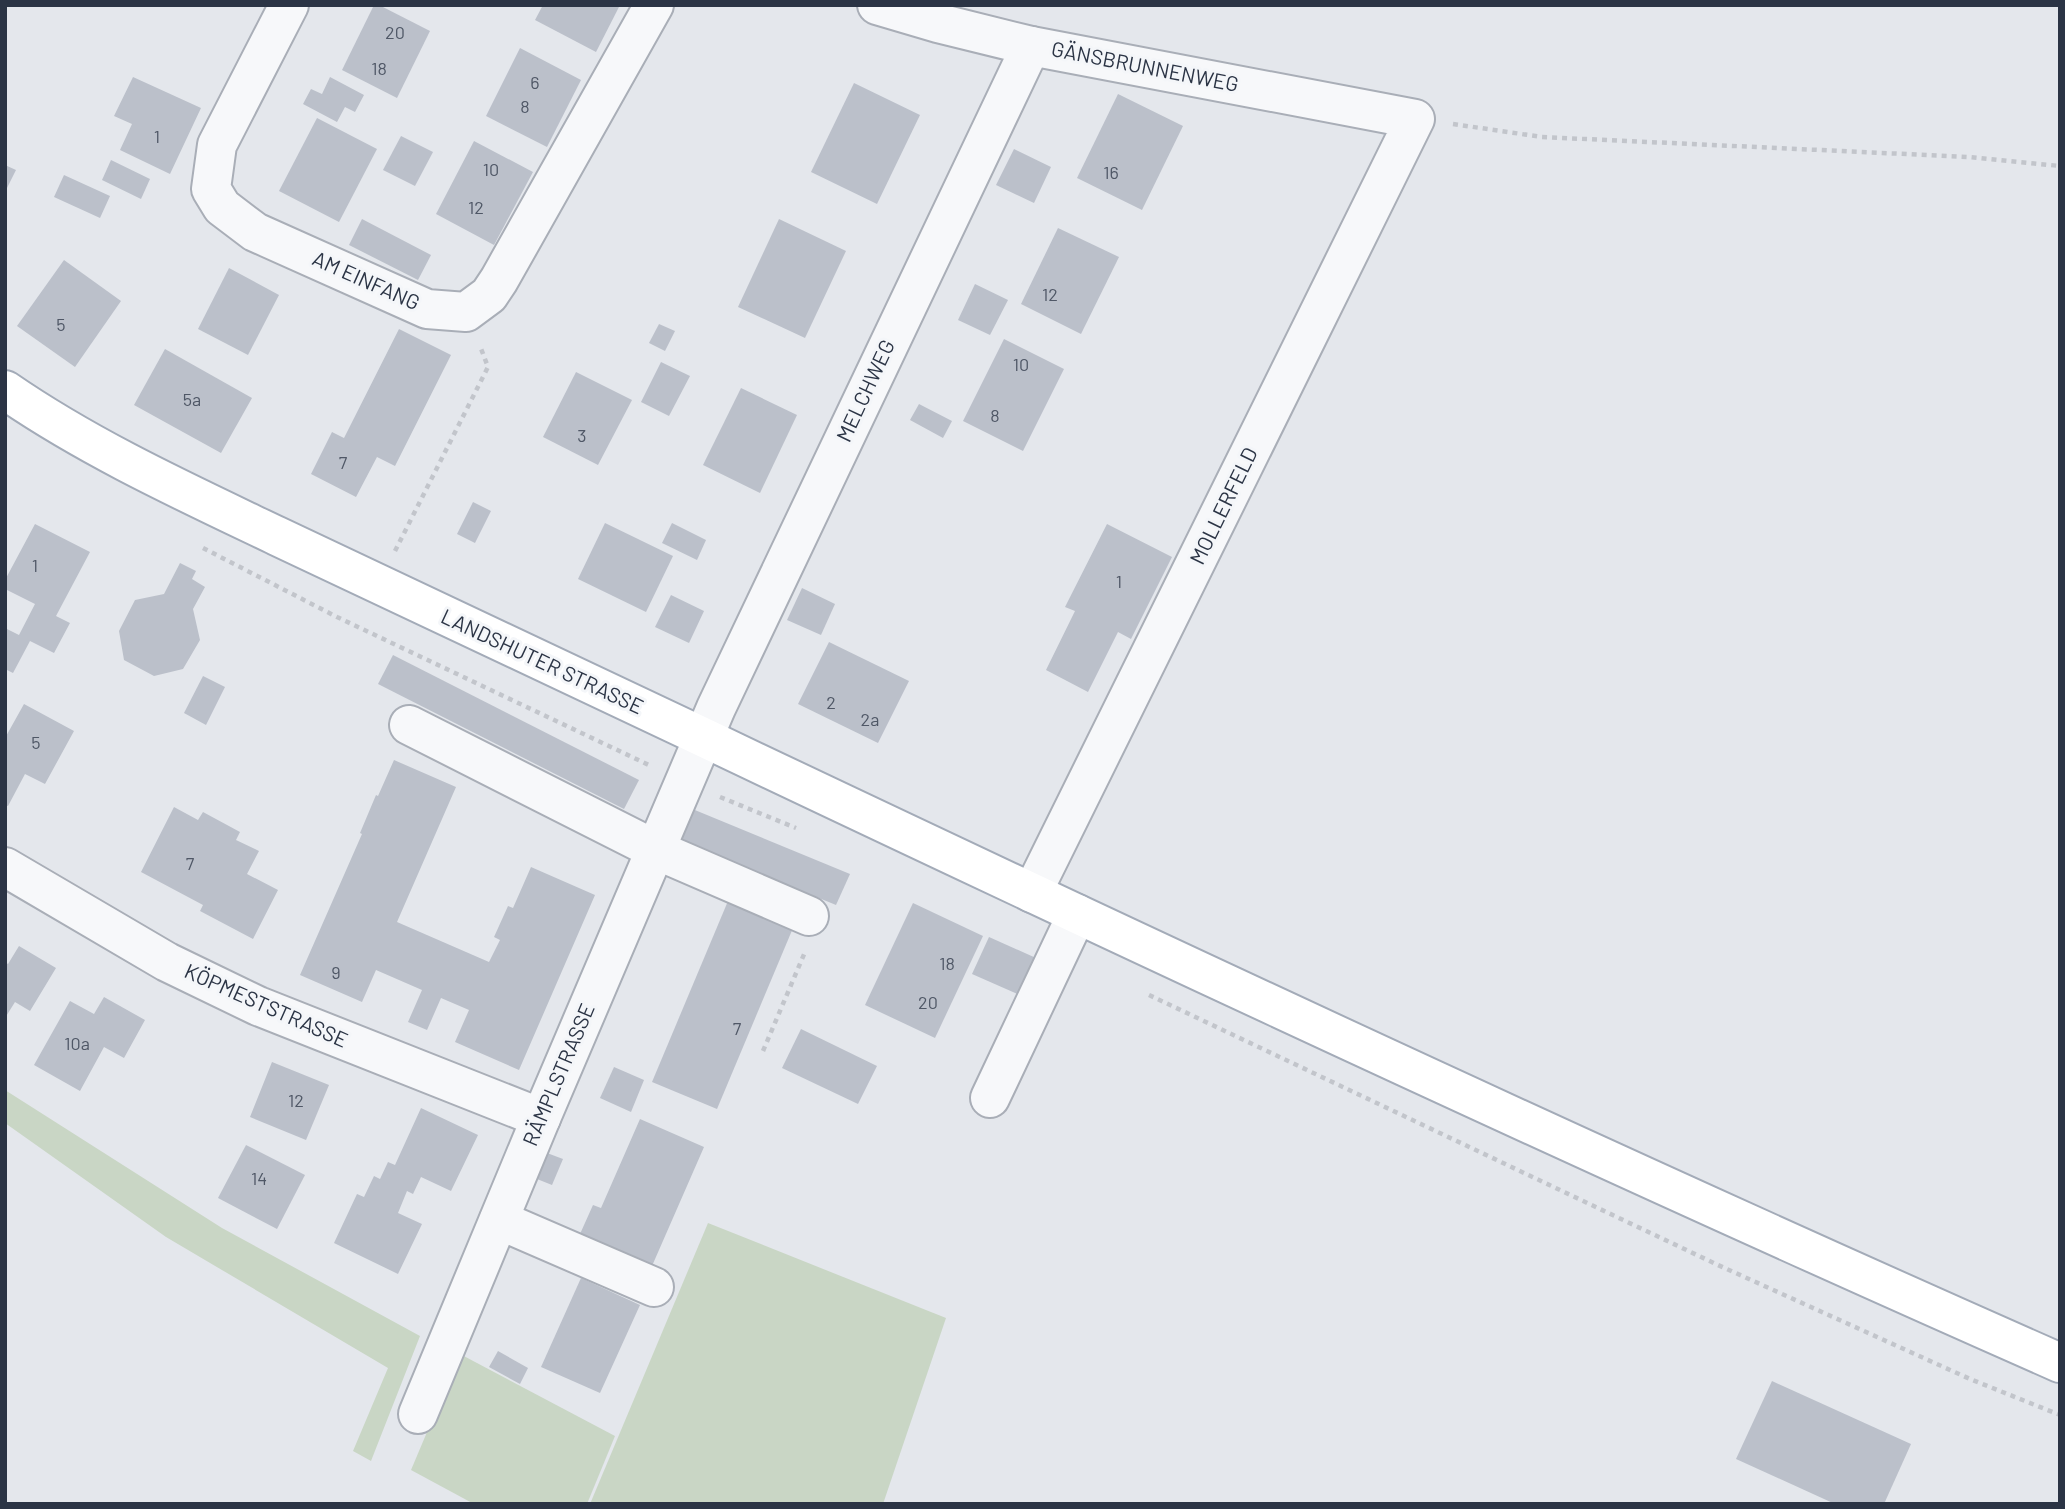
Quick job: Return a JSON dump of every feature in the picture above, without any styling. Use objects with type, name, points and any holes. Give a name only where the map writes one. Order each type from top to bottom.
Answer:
[{"type":"main road","name":"LANDSHUTER STRASSE","points":[[8,399],[139,468],[379,586],[1032,893],[1739,1222],[2060,1363]]},
{"type":"street","name":"AM EINFANG","points":[[289,5],[217,145],[211,189],[222,207],[254,232],[427,309],[466,312]]},
{"type":"street","points":[[466,312],[489,295],[499,280],[654,5]]},
{"type":"street","name":"GÄNSBRUNNENWEG","points":[[877,5],[1031,46],[1415,119]]},
{"type":"street","name":"MELCHWEG","points":[[704,737],[1031,46]]},
{"type":"street","name":"MOLLERFELD","points":[[1032,893],[1415,119]]},
{"type":"street","points":[[409,725],[654,849],[809,916]]},
{"type":"street","name":"RÄMPLSTRASSE","points":[[418,1414],[654,849],[704,737]]},
{"type":"street","name":"KÖPMESTSTRASSE","points":[[5,867],[167,962],[258,1006],[541,1118]]},
{"type":"street","points":[[990,1098],[1082,916]]},
{"type":"street","points":[[499,1220],[654,1287]]},
{"type":"path","points":[[1415,119],[1542,137],[1969,157],[2060,166]]},
{"type":"path","points":[[379,586],[488,367],[466,312]]},
{"type":"path","points":[[192,542],[337,617],[560,721],[683,782],[797,829]]},
{"type":"path","points":[[763,1051],[816,928],[809,916]]},
{"type":"path","points":[[1146,993],[1718,1265],[1970,1379],[2060,1415]]},
{"type":"green space","points":[[5,1090],[222,1228],[420,1336],[371,1461],[353,1451],[388,1368],[166,1237],[5,1123]]},
{"type":"green space","points":[[708,1223],[946,1318],[883,1504],[590,1504]]},
{"type":"green space","points":[[460,1354],[615,1436],[587,1504],[474,1504],[411,1470]]},
{"type":"building","points":[[374,5],[379,5],[430,31],[397,98],[342,70]]},
{"type":"building","points":[[543,5],[620,5],[596,52],[535,20]]},
{"type":"building","points":[[520,48],[581,80],[547,147],[486,116]]},
{"type":"building","points":[[133,77],[201,108],[170,174],[120,150],[132,124],[114,116]]},
{"type":"building","points":[[330,77],[364,95],[355,112],[345,107],[337,122],[303,104],[311,89],[322,94]]},
{"type":"building","points":[[854,83],[920,115],[877,204],[811,172]]},
{"type":"building","points":[[1118,94],[1183,126],[1142,210],[1077,178]]},
{"type":"building","points":[[317,118],[377,149],[339,222],[279,191]]},
{"type":"building","points":[[401,136],[433,152],[415,186],[383,170]]},
{"type":"building","points":[[474,141],[533,172],[494,245],[436,214]]},
{"type":"building","points":[[1014,149],[1051,167],[1034,203],[996,185]]},
{"type":"building","points":[[111,160],[150,179],[141,199],[102,180]]},
{"type":"building","points":[[5,165],[16,170],[5,192]]},
{"type":"building","points":[[64,175],[110,196],[100,218],[54,197]]},
{"type":"building","points":[[362,219],[431,255],[418,280],[349,245]]},
{"type":"building","points":[[779,219],[846,251],[805,338],[738,307]]},
{"type":"building","points":[[1058,228],[1119,257],[1081,334],[1021,304]]},
{"type":"building","points":[[64,260],[121,301],[75,367],[17,326]]},
{"type":"building","points":[[229,268],[279,295],[248,355],[198,329]]},
{"type":"building","points":[[975,284],[1008,300],[990,335],[958,320]]},
{"type":"building","points":[[659,324],[675,331],[665,351],[649,343]]},
{"type":"building","points":[[399,329],[451,355],[395,466],[377,457],[356,497],[311,474],[332,432],[344,438]]},
{"type":"building","points":[[1004,339],[1064,369],[1023,451],[963,421]]},
{"type":"building","points":[[165,349],[252,398],[221,453],[134,405]]},
{"type":"building","points":[[661,362],[690,376],[669,416],[641,402]]},
{"type":"building","points":[[576,372],[632,400],[598,465],[543,437]]},
{"type":"building","points":[[741,388],[797,415],[760,493],[703,465]]},
{"type":"building","points":[[919,404],[952,421],[943,438],[910,420]]},
{"type":"building","points":[[473,502],[491,511],[475,543],[457,534]]},
{"type":"building","points":[[605,523],[673,556],[646,612],[578,579]]},
{"type":"building","points":[[672,523],[706,540],[697,560],[662,543]]},
{"type":"building","points":[[35,524],[90,552],[56,616],[70,623],[54,653],[30,641],[13,673],[5,669],[5,628],[19,635],[35,604],[5,589],[5,580]]},
{"type":"building","points":[[1107,524],[1172,557],[1131,639],[1118,632],[1088,692],[1046,670],[1075,611],[1065,607]]},
{"type":"building","points":[[180,563],[196,571],[192,579],[205,587],[193,609],[200,640],[183,669],[154,676],[124,660],[119,631],[135,600],[164,594]]},
{"type":"building","points":[[802,588],[835,604],[821,635],[787,620]]},
{"type":"building","points":[[671,595],[704,611],[689,643],[655,627]]},
{"type":"building","points":[[829,642],[909,681],[878,743],[798,704]]},
{"type":"building","points":[[393,655],[639,780],[624,809],[378,684]]},
{"type":"building","points":[[203,676],[225,687],[206,725],[184,713]]},
{"type":"building","points":[[24,704],[74,731],[45,784],[25,774],[8,806],[5,805],[5,738]]},
{"type":"building","points":[[394,760],[456,787],[397,922],[489,962],[500,940],[494,937],[508,906],[513,908],[531,867],[595,895],[519,1070],[455,1042],[469,1010],[441,998],[427,1030],[408,1022],[422,990],[376,970],[362,1002],[300,975],[362,834],[360,833],[376,795],[378,796]]},
{"type":"building","points":[[174,807],[198,820],[203,812],[240,832],[236,840],[259,851],[247,874],[278,890],[253,939],[200,911],[203,905],[141,872]]},
{"type":"building","points":[[690,808],[850,874],[836,905],[677,840]]},
{"type":"building","points":[[728,901],[793,928],[717,1109],[652,1082]]},
{"type":"building","points":[[913,903],[983,936],[935,1038],[865,1005]]},
{"type":"building","points":[[989,937],[1036,958],[1020,995],[972,974]]},
{"type":"building","points":[[19,946],[56,968],[30,1011],[15,1002],[5,1018],[5,962],[8,964]]},
{"type":"building","points":[[104,997],[145,1020],[124,1058],[104,1047],[80,1091],[34,1065],[70,1001],[94,1014]]},
{"type":"building","points":[[801,1029],[877,1066],[858,1104],[782,1068]]},
{"type":"building","points":[[272,1062],[329,1085],[306,1140],[250,1117]]},
{"type":"building","points":[[614,1067],[644,1080],[631,1112],[600,1098]]},
{"type":"building","points":[[421,1108],[478,1135],[451,1191],[421,1177],[413,1194],[407,1191],[398,1213],[422,1224],[398,1274],[334,1243],[357,1194],[364,1197],[374,1176],[380,1179],[388,1162],[395,1165]]},
{"type":"building","points":[[640,1119],[704,1147],[652,1266],[580,1234],[593,1205],[601,1208]]},
{"type":"building","points":[[246,1145],[305,1175],[277,1229],[218,1198]]},
{"type":"building","points":[[547,1153],[563,1159],[552,1185],[537,1179]]},
{"type":"building","points":[[581,1278],[640,1305],[600,1393],[541,1367]]},
{"type":"building","points":[[498,1351],[528,1368],[520,1384],[489,1367]]},
{"type":"building","points":[[1772,1381],[1911,1444],[1884,1504],[1835,1504],[1736,1459]]}]
